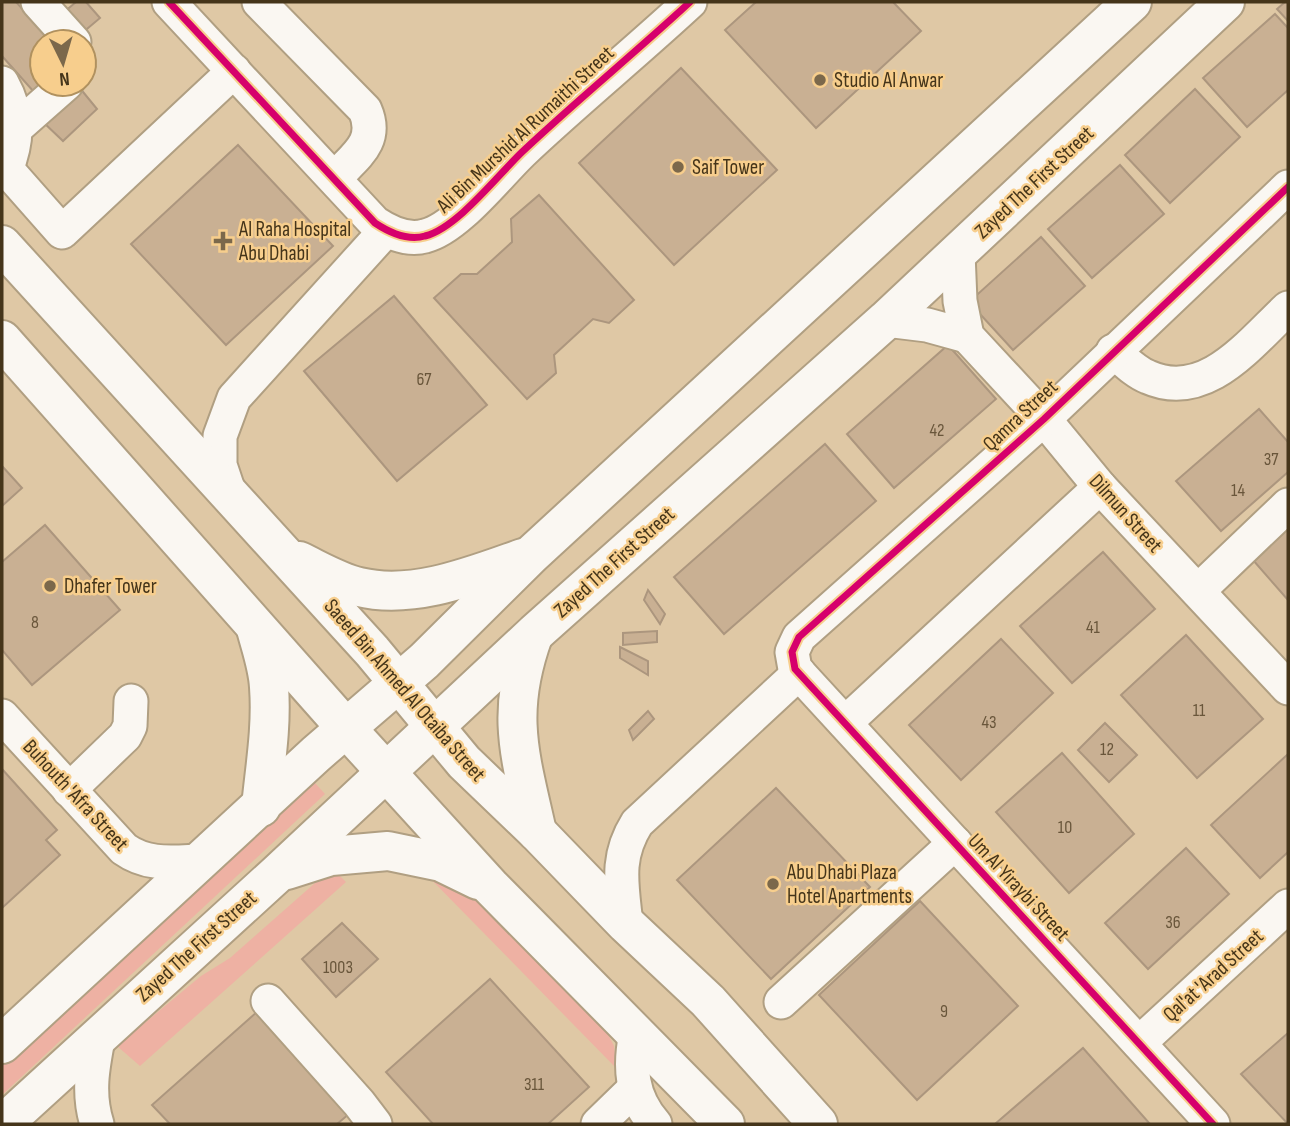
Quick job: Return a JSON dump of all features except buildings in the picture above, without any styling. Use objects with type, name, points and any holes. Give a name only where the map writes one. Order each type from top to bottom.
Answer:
[{"type":"main road","points":[[2,1044],[200,860],[399,683],[531,555],[1132,2]]},
{"type":"main road","name":"Zayed The First Street","points":[[3,1124],[278,873],[534,633],[886,320],[1225,2]]},
{"type":"main road","name":"Saeed Bin Ahmed Al Otaiba Street","points":[[2,245],[285,554],[480,778],[537,832],[625,924],[708,1001],[818,1124]]},
{"type":"main road","points":[[2,340],[490,886],[725,1124]]},
{"type":"main road","points":[[285,554],[358,587],[396,591],[461,579],[531,555]]},
{"type":"main road","points":[[255,623],[267,670],[270,704],[268,754],[261,807]]},
{"type":"main road","points":[[534,633],[524,661],[516,723],[521,763],[537,832]]},
{"type":"main road","points":[[278,873],[331,856],[388,851],[441,862],[490,886]]},
{"type":"street","points":[[38,2],[61,28]]},
{"type":"street","points":[[169,2],[375,223],[386,230],[234,398],[220,436],[220,464],[229,492]]},
{"type":"street","points":[[259,2],[365,110],[369,118],[366,145],[335,178]]},
{"type":"street","name":"Ali Bin Murshid Al Rumaithi Street","points":[[386,230],[410,238],[423,237],[451,222],[523,152],[690,2]]},
{"type":"street","points":[[2,83],[10,98],[15,129],[13,152],[4,167],[62,232],[233,71]]},
{"type":"street","points":[[15,129],[50,98]]},
{"type":"street","name":"Qamra Street","points":[[799,673],[795,668],[792,652],[799,637],[1044,419],[1288,187]]},
{"type":"street","points":[[886,320],[927,325],[967,336],[959,292],[958,253]]},
{"type":"street","points":[[1113,351],[1146,377],[1170,384],[1195,383],[1218,373],[1288,308]]},
{"type":"street","name":"Dilmun Street","points":[[967,336],[1044,419],[1100,487],[1288,688]]},
{"type":"street","points":[[845,723],[1100,487]]},
{"type":"street","points":[[1198,591],[1288,505]]},
{"type":"street","points":[[625,924],[622,855],[637,823],[799,673]]},
{"type":"street","name":"Um Al Yiraybi Street","points":[[799,673],[1213,1124]]},
{"type":"street","points":[[69,790],[125,736],[130,726],[131,701]]},
{"type":"street","name":"Buhouth 'Afra Street","points":[[2,716],[118,844],[133,855],[143,860],[164,863],[200,860]]},
{"type":"street","points":[[781,1002],[955,843]]},
{"type":"street","name":"Qal'at 'Arad Street","points":[[1139,1043],[1288,906]]},
{"type":"street","points":[[268,1001],[359,1103],[374,1124]]},
{"type":"street","points":[[636,1033],[631,1055],[634,1089],[655,1124]]},
{"type":"street","points":[[97,1124],[91,1094],[91,1074],[99,1034]]},
{"type":"street","points":[[598,1124],[634,1089]]},
{"type":"shaded area","points":[[315,783],[325,794],[2,1095],[2,1059]]},
{"type":"shaded area","points":[[417,865],[469,893],[602,1022],[614,1046],[617,1069]]},
{"type":"shaded area","points":[[332,868],[346,882],[140,1066],[117,1046],[201,976],[230,958]]},
{"type":"cycle path","points":[[169,2],[375,223],[405,237],[425,236],[450,223],[542,133],[690,2]]},
{"type":"cycle path","points":[[1213,1124],[795,669],[792,652],[799,637],[1044,419],[1288,187]]},
{"type":"place","name":"Studio Al Anwar","points":[[820,80]]},
{"type":"place","name":"Saif Tower","points":[[678,167]]},
{"type":"place","name":"Al Raha Hospital Abu Dhabi","points":[[223,241]]},
{"type":"place","name":"Dhafer Tower","points":[[50,586]]},
{"type":"place","name":"Abu Dhabi Plaza Hotel Apartments","points":[[773,884]]}]
